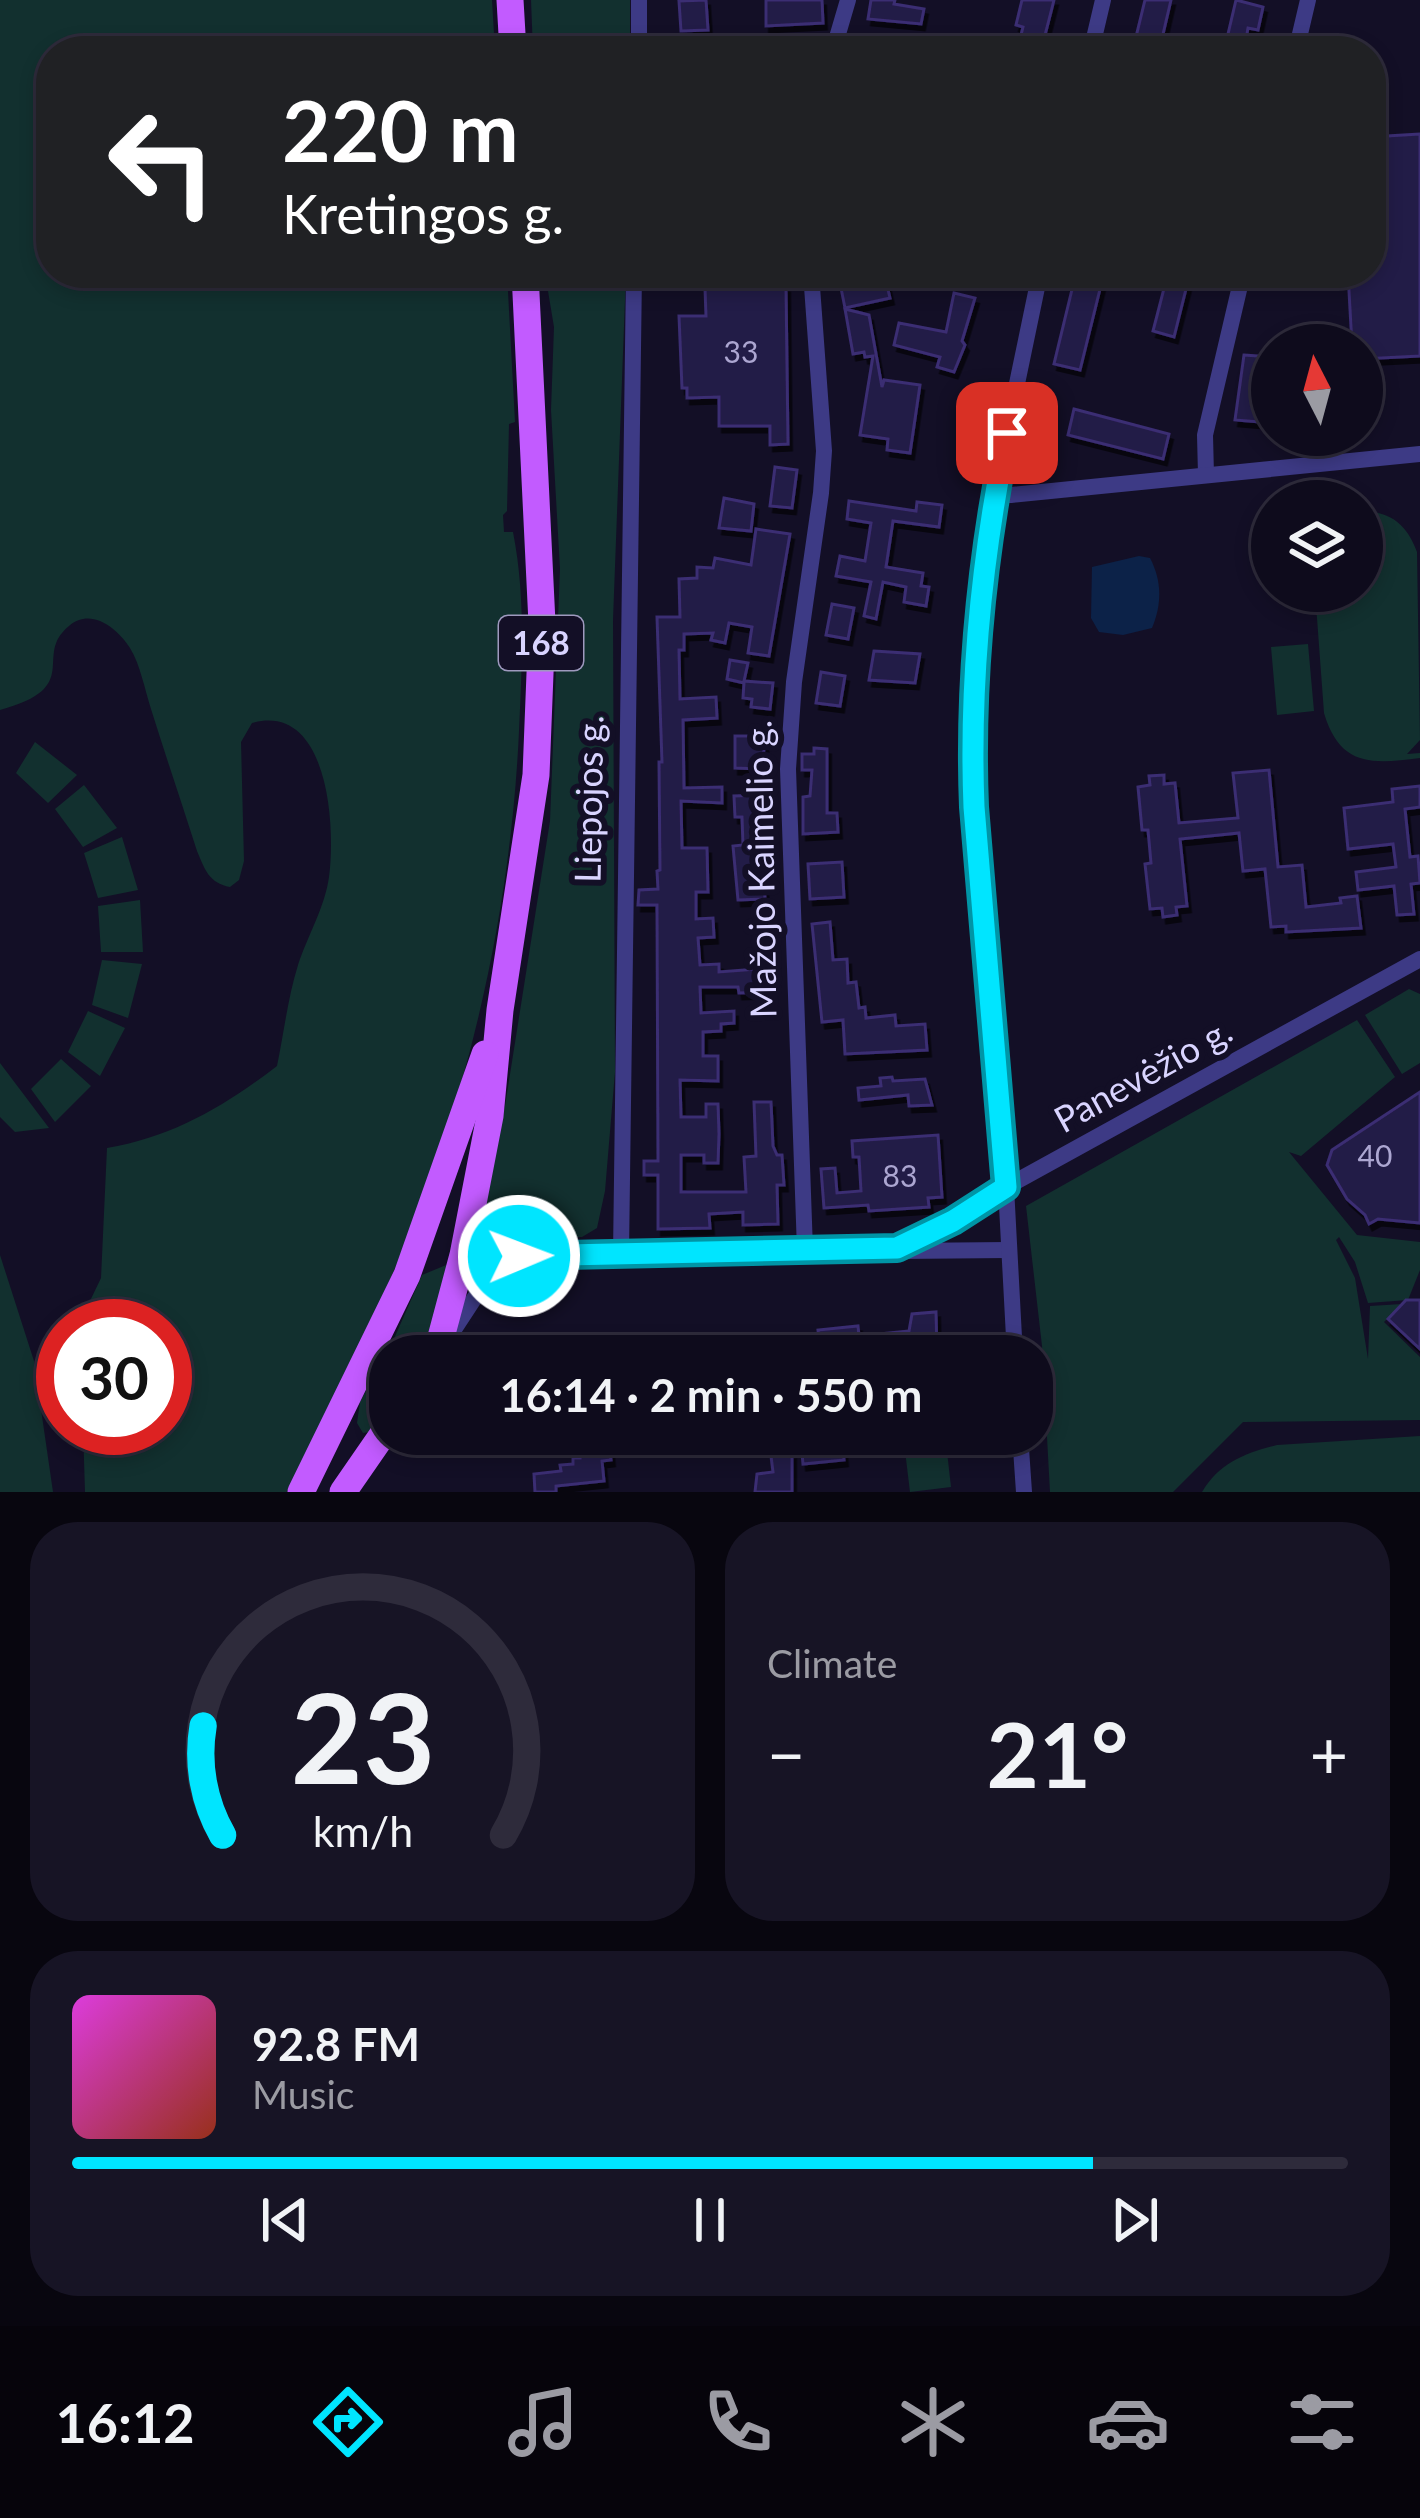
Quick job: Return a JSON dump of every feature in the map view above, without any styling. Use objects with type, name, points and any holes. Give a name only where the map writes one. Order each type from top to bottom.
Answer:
[{"type":"main road","points":[[510,0],[512,36]]},
{"type":"main road","name":"Liepojos g.","points":[[442,1335],[463,1255],[490,1116],[500,1010],[526,853],[540,695],[540,544],[525,288]]},
{"type":"main road","name":"Liepojos g.","points":[[301,1492],[407,1275],[500,1010]]},
{"type":"main road","points":[[449,1161],[480,1170]]},
{"type":"main road","points":[[407,1275],[439,1257],[463,1255]]},
{"type":"main road","points":[[347,1399],[354,1439],[369,1452]]},
{"type":"main road","points":[[343,1492],[369,1454]]},
{"type":"street","points":[[639,36],[640,0]]},
{"type":"street","points":[[837,36],[848,0]]},
{"type":"street","points":[[1094,36],[1102,0]]},
{"type":"street","points":[[1300,36],[1308,0]]},
{"type":"street","name":"Liepojos g.","points":[[621,1254],[634,288]]},
{"type":"street","name":"Mažojo Kaimelio g.","points":[[805,1250],[788,769],[794,682],[824,455],[812,288]]},
{"type":"street","points":[[1014,1335],[973,776],[976,654],[994,492],[1037,288]]},
{"type":"street","points":[[1206,476],[1205,435],[1239,288]]},
{"type":"street","points":[[994,492],[1011,495],[1420,454]]},
{"type":"street","name":"Panevėžio g.","points":[[897,1248],[1420,958]]},
{"type":"street","points":[[450,1335],[485,1282],[519,1256],[489,1240],[471,1214]]},
{"type":"street","name":"Panevėžio g.","points":[[463,1255],[1009,1250]]},
{"type":"street","points":[[1021,1455],[1024,1492]]},
{"type":"green space","points":[[0,0],[492,0],[494,36],[36,36],[36,288],[508,288],[515,422],[509,424],[507,511],[503,515],[504,532],[513,532],[517,557],[522,656],[514,798],[496,931],[467,1064],[426,1192],[374,1314],[287,1492],[85,1492],[84,1455],[192,1455],[192,1299],[91,1299],[101,1278],[107,1148],[197,1118],[277,1066],[295,977],[327,888],[331,828],[322,773],[312,749],[297,731],[277,721],[252,723],[241,742],[244,861],[239,880],[230,887],[205,870],[134,654],[118,633],[95,619],[69,626],[59,637],[49,681],[26,701],[0,710]]},
{"type":"green space","points":[[531,0],[630,0],[630,36],[532,36]]},
{"type":"green space","points":[[548,288],[625,288],[613,620],[615,1072],[605,1191],[597,1228],[582,1237],[497,1239],[482,1212],[505,1106],[550,821],[560,569],[551,410],[554,327]]},
{"type":"green space","points":[[1383,515],[1408,534],[1417,552],[1420,740],[1407,754],[1420,753],[1420,758],[1373,761],[1349,753],[1339,744],[1324,713],[1317,612],[1383,612]]},
{"type":"green space","points":[[1308,644],[1314,711],[1277,715],[1271,647]]},
{"type":"green space","points":[[35,742],[77,775],[48,803],[16,773]]},
{"type":"green space","points":[[84,785],[117,828],[83,847],[55,809]]},
{"type":"green space","points":[[122,837],[138,890],[98,898],[84,853]]},
{"type":"green space","points":[[140,900],[143,952],[101,952],[98,906]]},
{"type":"green space","points":[[102,960],[142,964],[128,1018],[92,1005]]},
{"type":"green space","points":[[1409,989],[1420,994],[1420,1063],[1402,1074],[1365,1015]]},
{"type":"green space","points":[[88,1011],[125,1028],[100,1076],[68,1052]]},
{"type":"green space","points":[[1357,1020],[1395,1077],[1301,1156],[1289,1152],[1357,1235],[1420,1242],[1420,1270],[1408,1300],[1368,1303],[1355,1262],[1339,1237],[1336,1240],[1355,1278],[1368,1359],[1370,1306],[1402,1304],[1384,1322],[1420,1357],[1420,1420],[1243,1422],[1173,1492],[1050,1492],[1053,1335],[1041,1335],[1026,1206]]},
{"type":"green space","points":[[61,1059],[91,1086],[55,1122],[31,1089]]},
{"type":"green space","points":[[0,1063],[49,1128],[15,1132],[0,1117]]},
{"type":"green space","points":[[0,1255],[34,1361],[36,1455],[48,1455],[53,1492],[0,1492]]},
{"type":"green space","points":[[451,1263],[442,1310],[430,1335],[396,1335],[422,1275]]},
{"type":"green space","points":[[369,1385],[369,1432],[363,1433],[357,1423]]},
{"type":"green space","points":[[1420,1436],[1420,1492],[1202,1492],[1234,1461],[1277,1445]]},
{"type":"green space","points":[[906,1455],[947,1455],[951,1487],[910,1492]]},
{"type":"water","points":[[1139,556],[1150,558],[1159,584],[1152,628],[1123,635],[1099,632],[1091,618],[1092,567]]},
{"type":"building","points":[[706,0],[708,30],[681,31],[679,1]]},
{"type":"building","points":[[766,0],[822,0],[823,23],[766,26]]},
{"type":"building","points":[[871,0],[895,0],[894,4],[924,9],[921,24],[868,19]]},
{"type":"building","points":[[1022,0],[1054,0],[1045,36],[1021,36],[1023,27],[1016,25]]},
{"type":"building","points":[[1145,0],[1171,0],[1163,36],[1136,36]]},
{"type":"building","points":[[1236,0],[1263,7],[1258,30],[1248,28],[1247,36],[1228,36]]},
{"type":"building","points":[[1420,134],[1420,356],[1383,358],[1383,324],[1351,324],[1349,288],[1386,288],[1386,136]]},
{"type":"building","points":[[705,288],[786,288],[788,444],[770,445],[770,426],[719,426],[719,397],[687,398],[687,388],[682,388],[679,316],[706,316]]},
{"type":"building","points":[[841,288],[888,288],[890,298],[845,308]]},
{"type":"building","points":[[1072,288],[1100,288],[1080,370],[1054,364]]},
{"type":"building","points":[[1164,288],[1186,288],[1174,337],[1153,331]]},
{"type":"building","points":[[954,293],[975,298],[954,372],[937,367],[940,357],[894,345],[899,323],[946,332]]},
{"type":"building","points":[[845,309],[869,315],[882,387],[884,380],[920,385],[910,453],[887,450],[888,439],[860,435],[873,356],[853,354]]},
{"type":"building","points":[[1244,355],[1251,356],[1251,421],[1235,420]]},
{"type":"building","points":[[1074,409],[1169,434],[1163,459],[1068,435]]},
{"type":"building","points":[[775,467],[797,470],[792,508],[770,506]]},
{"type":"building","points":[[724,498],[754,504],[751,531],[719,528]]},
{"type":"building","points":[[849,501],[916,511],[917,502],[942,505],[939,527],[893,521],[886,567],[923,573],[921,586],[929,587],[926,606],[904,602],[906,587],[883,582],[876,619],[864,616],[871,582],[836,576],[840,556],[865,561],[871,523],[847,519]]},
{"type":"building","points":[[756,529],[790,534],[769,656],[748,653],[752,627],[729,623],[725,643],[711,640],[713,633],[684,634],[684,650],[679,650],[680,699],[716,697],[717,718],[683,720],[684,788],[722,787],[722,803],[681,801],[682,848],[707,848],[708,892],[696,892],[696,919],[713,918],[714,937],[698,938],[700,965],[719,964],[719,972],[769,968],[770,992],[700,987],[701,1013],[734,1011],[734,1023],[721,1024],[721,1031],[703,1032],[703,1056],[718,1056],[718,1081],[680,1080],[681,1117],[706,1117],[706,1104],[718,1104],[719,1134],[718,1163],[704,1163],[704,1155],[681,1155],[681,1192],[746,1192],[744,1157],[756,1156],[754,1102],[771,1102],[773,1146],[782,1155],[784,1185],[777,1185],[778,1224],[743,1225],[743,1212],[709,1214],[710,1228],[658,1229],[658,1175],[644,1175],[644,1161],[658,1161],[657,905],[638,905],[639,890],[658,889],[660,870],[657,617],[680,617],[679,579],[697,578],[697,567],[713,568],[715,558],[751,565]]},
{"type":"building","points":[[832,604],[854,608],[848,639],[826,635]]},
{"type":"building","points":[[874,651],[920,654],[915,683],[869,680]]},
{"type":"building","points":[[730,660],[748,663],[744,681],[773,683],[770,709],[751,707],[752,699],[743,698],[744,683],[727,679]]},
{"type":"building","points":[[821,672],[845,676],[840,706],[816,703]]},
{"type":"building","points":[[735,736],[766,736],[761,769],[735,768]]},
{"type":"building","points":[[814,748],[827,749],[827,813],[837,813],[838,832],[803,834],[803,797],[810,796],[812,770],[802,770],[802,754],[814,754]]},
{"type":"building","points":[[1269,770],[1278,867],[1302,865],[1306,907],[1357,896],[1361,928],[1286,932],[1286,926],[1271,927],[1265,869],[1243,871],[1239,833],[1180,839],[1187,906],[1176,907],[1177,915],[1163,917],[1162,908],[1150,909],[1145,864],[1151,863],[1148,830],[1142,830],[1138,787],[1150,785],[1149,776],[1164,775],[1164,784],[1175,783],[1179,823],[1238,818],[1233,773]]},
{"type":"building","points":[[1420,786],[1420,807],[1405,809],[1410,857],[1418,856],[1420,883],[1411,884],[1414,914],[1397,915],[1394,886],[1358,890],[1356,872],[1396,867],[1393,844],[1348,849],[1344,808],[1393,802],[1392,789]]},
{"type":"building","points":[[762,795],[758,883],[764,883],[765,899],[738,900],[733,846],[743,845],[742,817],[735,817],[734,796]]},
{"type":"building","points":[[842,862],[844,897],[810,899],[808,864]]},
{"type":"building","points":[[830,922],[833,960],[847,959],[848,983],[856,982],[859,1008],[865,1007],[866,1018],[895,1015],[896,1026],[925,1024],[927,1050],[845,1054],[843,1020],[822,1022],[812,924]]},
{"type":"building","points":[[892,1077],[893,1081],[925,1079],[932,1105],[909,1106],[908,1095],[859,1100],[858,1088],[881,1086],[880,1078]]},
{"type":"building","points":[[1420,1092],[1420,1223],[1378,1219],[1369,1224],[1327,1165],[1332,1150]]},
{"type":"building","points":[[938,1135],[942,1197],[928,1198],[929,1207],[824,1208],[821,1169],[835,1168],[837,1193],[861,1191],[859,1157],[853,1157],[852,1141]]},
{"type":"building","points":[[1406,1300],[1420,1300],[1420,1349],[1388,1319]]},
{"type":"building","points":[[936,1312],[937,1335],[869,1335],[909,1331],[912,1314]]},
{"type":"building","points":[[858,1326],[859,1335],[819,1335],[818,1330]]},
{"type":"building","points":[[611,1455],[611,1460],[602,1461],[604,1481],[535,1492],[534,1474],[561,1471],[560,1465]]},
{"type":"building","points":[[792,1455],[792,1492],[755,1492],[757,1474],[773,1472],[771,1456]]},
{"type":"building","points":[[802,1455],[844,1455],[844,1460],[803,1464]]},
{"type":"route","points":[[519,1256],[897,1248],[953,1221],[1006,1187],[974,807],[973,703],[984,563],[1007,433]]}]
